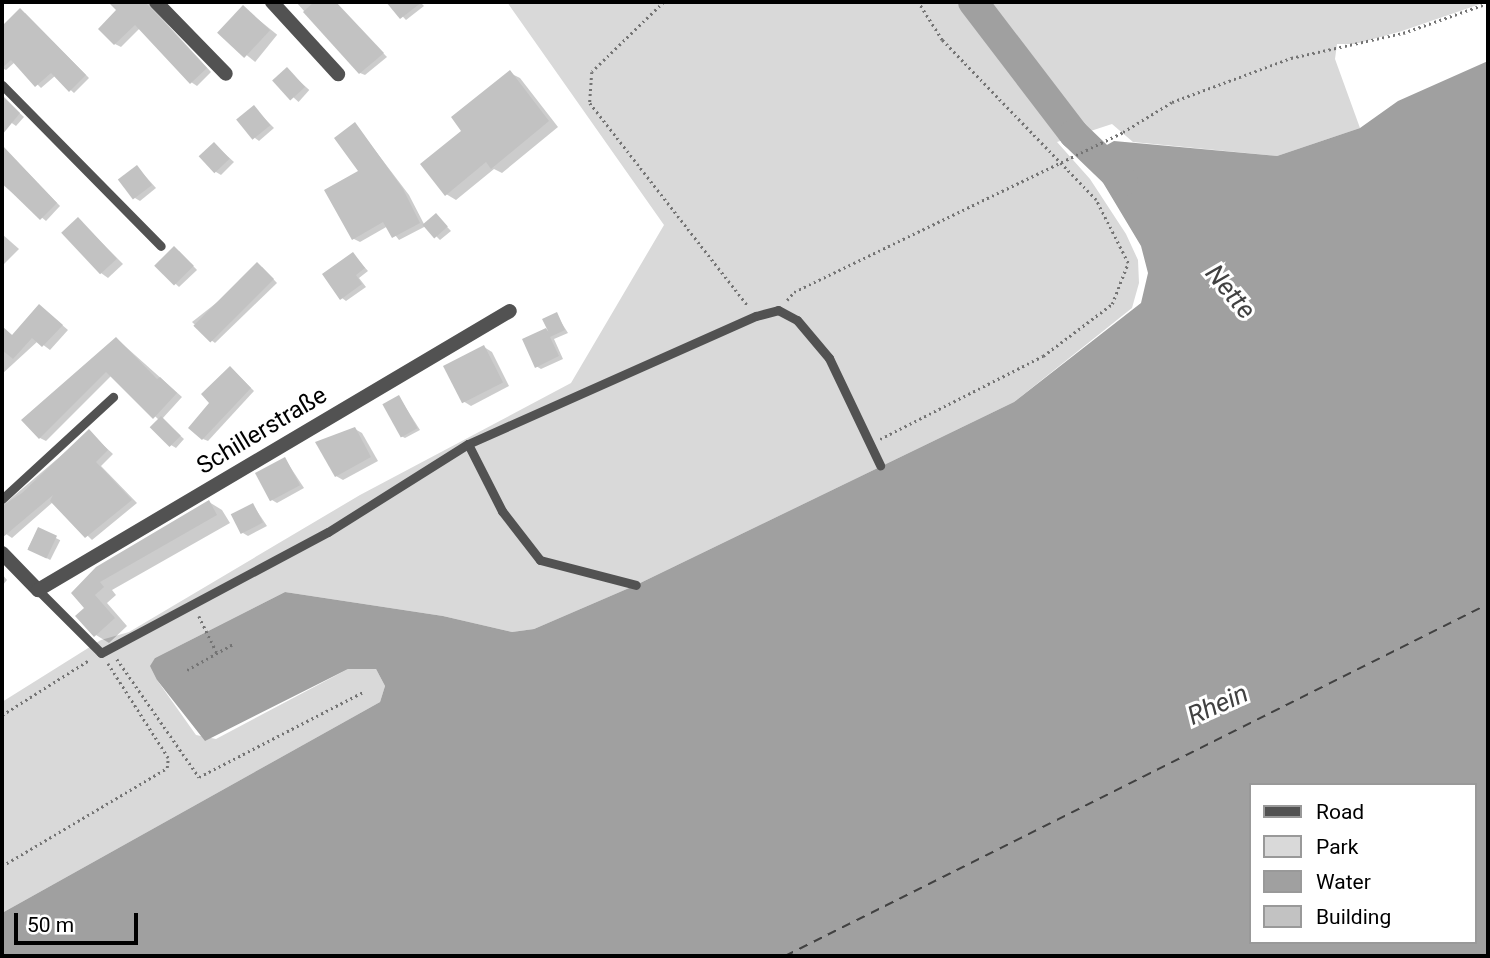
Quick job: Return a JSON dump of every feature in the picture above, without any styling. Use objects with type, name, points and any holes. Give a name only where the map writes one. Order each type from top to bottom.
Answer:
[{"type":"street","points":[[156,2],[226,74]]},
{"type":"street","points":[[272,2],[338,74]]},
{"type":"street","name":"Schillerstraße","points":[[38,590],[510,311]]},
{"type":"street","points":[[2,553],[38,590]]},
{"type":"lane","points":[[2,85],[161,246]]},
{"type":"lane","points":[[38,590],[105,650],[328,531],[468,444],[756,316],[778,310],[797,320],[829,358],[880,465]]},
{"type":"lane","points":[[2,499],[113,397]]},
{"type":"lane","points":[[468,444],[507,519],[540,560],[636,585]]},
{"type":"path","points":[[664,2],[592,72],[590,103],[756,316]]},
{"type":"path","points":[[871,444],[1043,356],[1112,304],[1128,262],[1096,200],[942,40],[918,2]]},
{"type":"path","points":[[778,310],[794,292],[1123,132],[1172,102],[1257,69],[1403,33],[1488,3]]},
{"type":"path","points":[[193,603],[217,653]]},
{"type":"path","points":[[187,670],[233,644]]},
{"type":"path","points":[[105,650],[199,777],[363,692]]},
{"type":"path","points":[[2,715],[105,650]]},
{"type":"path","points":[[2,866],[167,768],[168,758],[105,650]]},
{"type":"green space","points":[[507,2],[1486,2],[1402,31],[1355,44],[1337,44],[1335,59],[1360,128],[1277,156],[1133,142],[1112,124],[1057,142],[1090,179],[1126,234],[1138,260],[1139,283],[1132,308],[1014,402],[636,585],[534,629],[512,632],[443,616],[285,592],[155,658],[157,680],[196,735],[216,739],[348,669],[376,669],[385,686],[380,702],[2,913],[2,702],[101,640],[129,632],[360,495],[571,383],[664,225]]},
{"type":"water","name":"Rhein","points":[[1488,61],[1488,956],[2,956],[2,913],[380,702],[385,686],[376,669],[348,669],[205,741],[157,680],[150,666],[155,658],[285,592],[443,616],[512,632],[534,629],[636,585],[1014,402],[1141,303],[1148,273],[1141,246],[1087,156],[1114,141],[1277,156],[1360,128],[1398,101]]},
{"type":"building","points":[[108,2],[145,2],[207,68],[190,84],[135,25],[114,45],[98,29],[116,10]]},
{"type":"building","points":[[314,2],[336,2],[384,53],[359,74],[303,12]]},
{"type":"building","points":[[386,2],[422,2],[400,19]]},
{"type":"building","points":[[243,5],[270,30],[244,58],[217,33]]},
{"type":"building","points":[[20,8],[86,75],[69,92],[51,73],[35,87],[11,60],[2,68],[2,26]]},
{"type":"building","points":[[287,67],[305,87],[290,100],[272,80]]},
{"type":"building","points":[[510,70],[549,121],[491,169],[486,162],[445,196],[420,164],[461,131],[451,117]]},
{"type":"building","points":[[2,95],[20,113],[2,135]]},
{"type":"building","points":[[254,105],[270,125],[252,140],[236,119]]},
{"type":"building","points":[[355,122],[403,189],[420,223],[392,238],[383,222],[352,240],[324,190],[358,171],[334,138]]},
{"type":"building","points":[[214,142],[230,159],[214,173],[199,156]]},
{"type":"building","points":[[2,145],[57,203],[40,220],[2,183]]},
{"type":"building","points":[[137,165],[152,185],[133,199],[118,179]]},
{"type":"building","points":[[436,213],[448,227],[434,238],[422,225]]},
{"type":"building","points":[[78,217],[117,259],[100,274],[61,233]]},
{"type":"building","points":[[174,246],[194,266],[174,286],[154,266]]},
{"type":"building","points":[[353,252],[365,268],[356,275],[362,284],[340,300],[322,274]]},
{"type":"building","points":[[257,262],[274,279],[210,343],[193,326]]},
{"type":"building","points":[[39,304],[63,325],[42,347],[32,338],[13,359],[2,350],[2,326],[12,335]]},
{"type":"building","points":[[557,312],[565,330],[550,337],[559,356],[535,368],[522,339],[546,328],[549,333],[542,319]]},
{"type":"building","points":[[116,337],[157,379],[160,377],[177,393],[153,419],[106,372],[39,439],[21,420]]},
{"type":"building","points":[[484,345],[503,382],[462,403],[443,366]]},
{"type":"building","points":[[230,366],[251,388],[202,440],[188,428],[209,403],[201,394]]},
{"type":"building","points":[[399,395],[417,428],[401,437],[382,404]]},
{"type":"building","points":[[161,416],[181,436],[169,447],[150,427]]},
{"type":"building","points":[[355,427],[371,457],[335,477],[315,442]]},
{"type":"building","points":[[89,429],[108,450],[96,462],[132,500],[85,538],[50,501],[53,495],[2,538],[2,506],[22,493]]},
{"type":"building","points":[[285,457],[300,485],[270,501],[255,473]]},
{"type":"building","points":[[209,500],[217,515],[100,582],[104,587],[95,595],[115,618],[94,637],[75,616],[84,608],[71,593],[96,567]]},
{"type":"building","points":[[253,503],[263,523],[241,534],[231,514]]},
{"type":"building","points":[[38,527],[57,536],[46,559],[27,550]]},
{"type":"waterway","name":"Nette","points":[[973,2],[1074,134],[1123,181]]},
{"type":"ferry route","points":[[785,956],[1488,604]]}]
